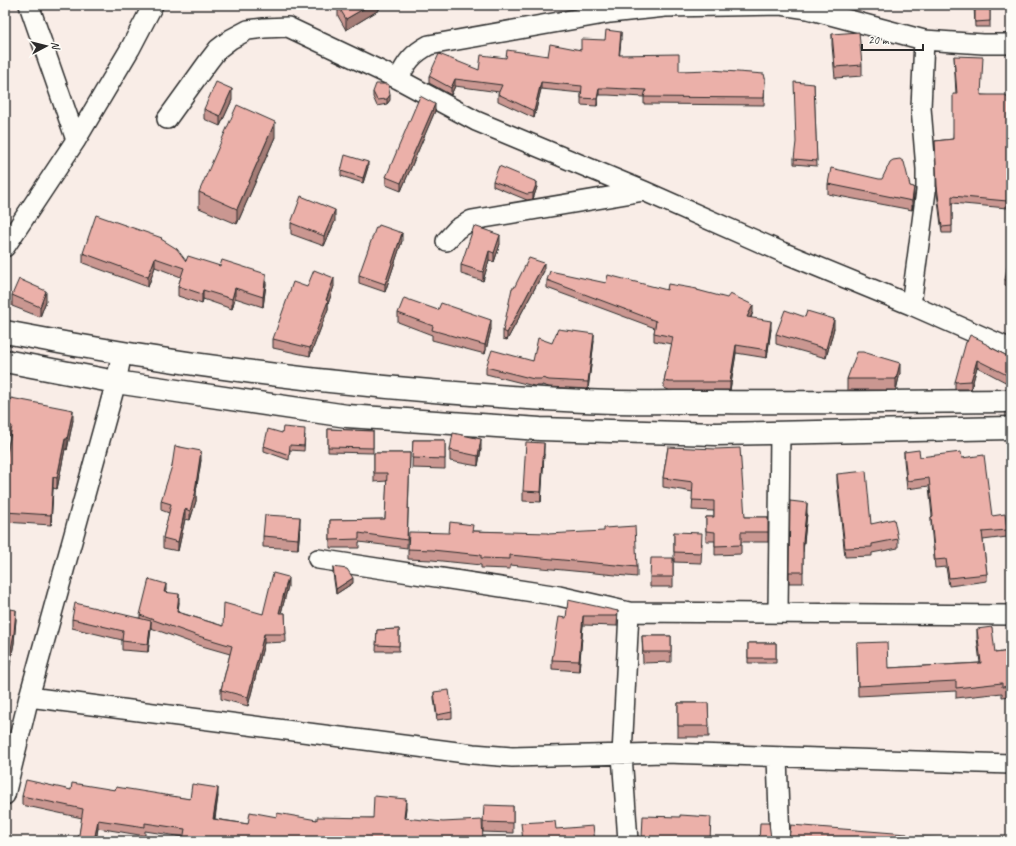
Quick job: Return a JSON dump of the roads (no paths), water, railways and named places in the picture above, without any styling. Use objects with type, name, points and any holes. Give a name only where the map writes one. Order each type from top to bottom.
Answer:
[{"type":"main road","points":[[5,332],[122,353],[322,381],[482,395],[586,401],[818,403],[1011,401]]},
{"type":"main road","points":[[5,361],[116,382],[355,417],[540,429],[716,434],[1011,428]]},
{"type":"street","points":[[29,5],[76,140]]},
{"type":"street","points":[[5,247],[76,140],[130,49],[152,5]]},
{"type":"street","points":[[398,79],[405,65],[416,52],[429,45],[573,18],[665,7],[781,5],[808,7],[924,40],[984,44],[1011,44]]},
{"type":"street","points":[[168,119],[218,49],[248,30],[288,27],[398,79],[476,121],[644,191],[782,252],[911,305],[1011,349]]},
{"type":"street","points":[[911,305],[926,191],[926,169],[921,108],[924,40]]},
{"type":"street","points":[[446,242],[457,229],[472,220],[644,191]]},
{"type":"street","points":[[5,795],[8,770],[116,382],[122,353]]},
{"type":"street","points":[[778,614],[780,432]]},
{"type":"street","points":[[318,560],[559,596],[629,612],[1011,615]]},
{"type":"street","points":[[628,841],[622,755],[629,612]]},
{"type":"street","points":[[29,697],[474,754],[512,757],[665,753],[1011,764]]},
{"type":"street","points":[[777,757],[780,841]]}]
